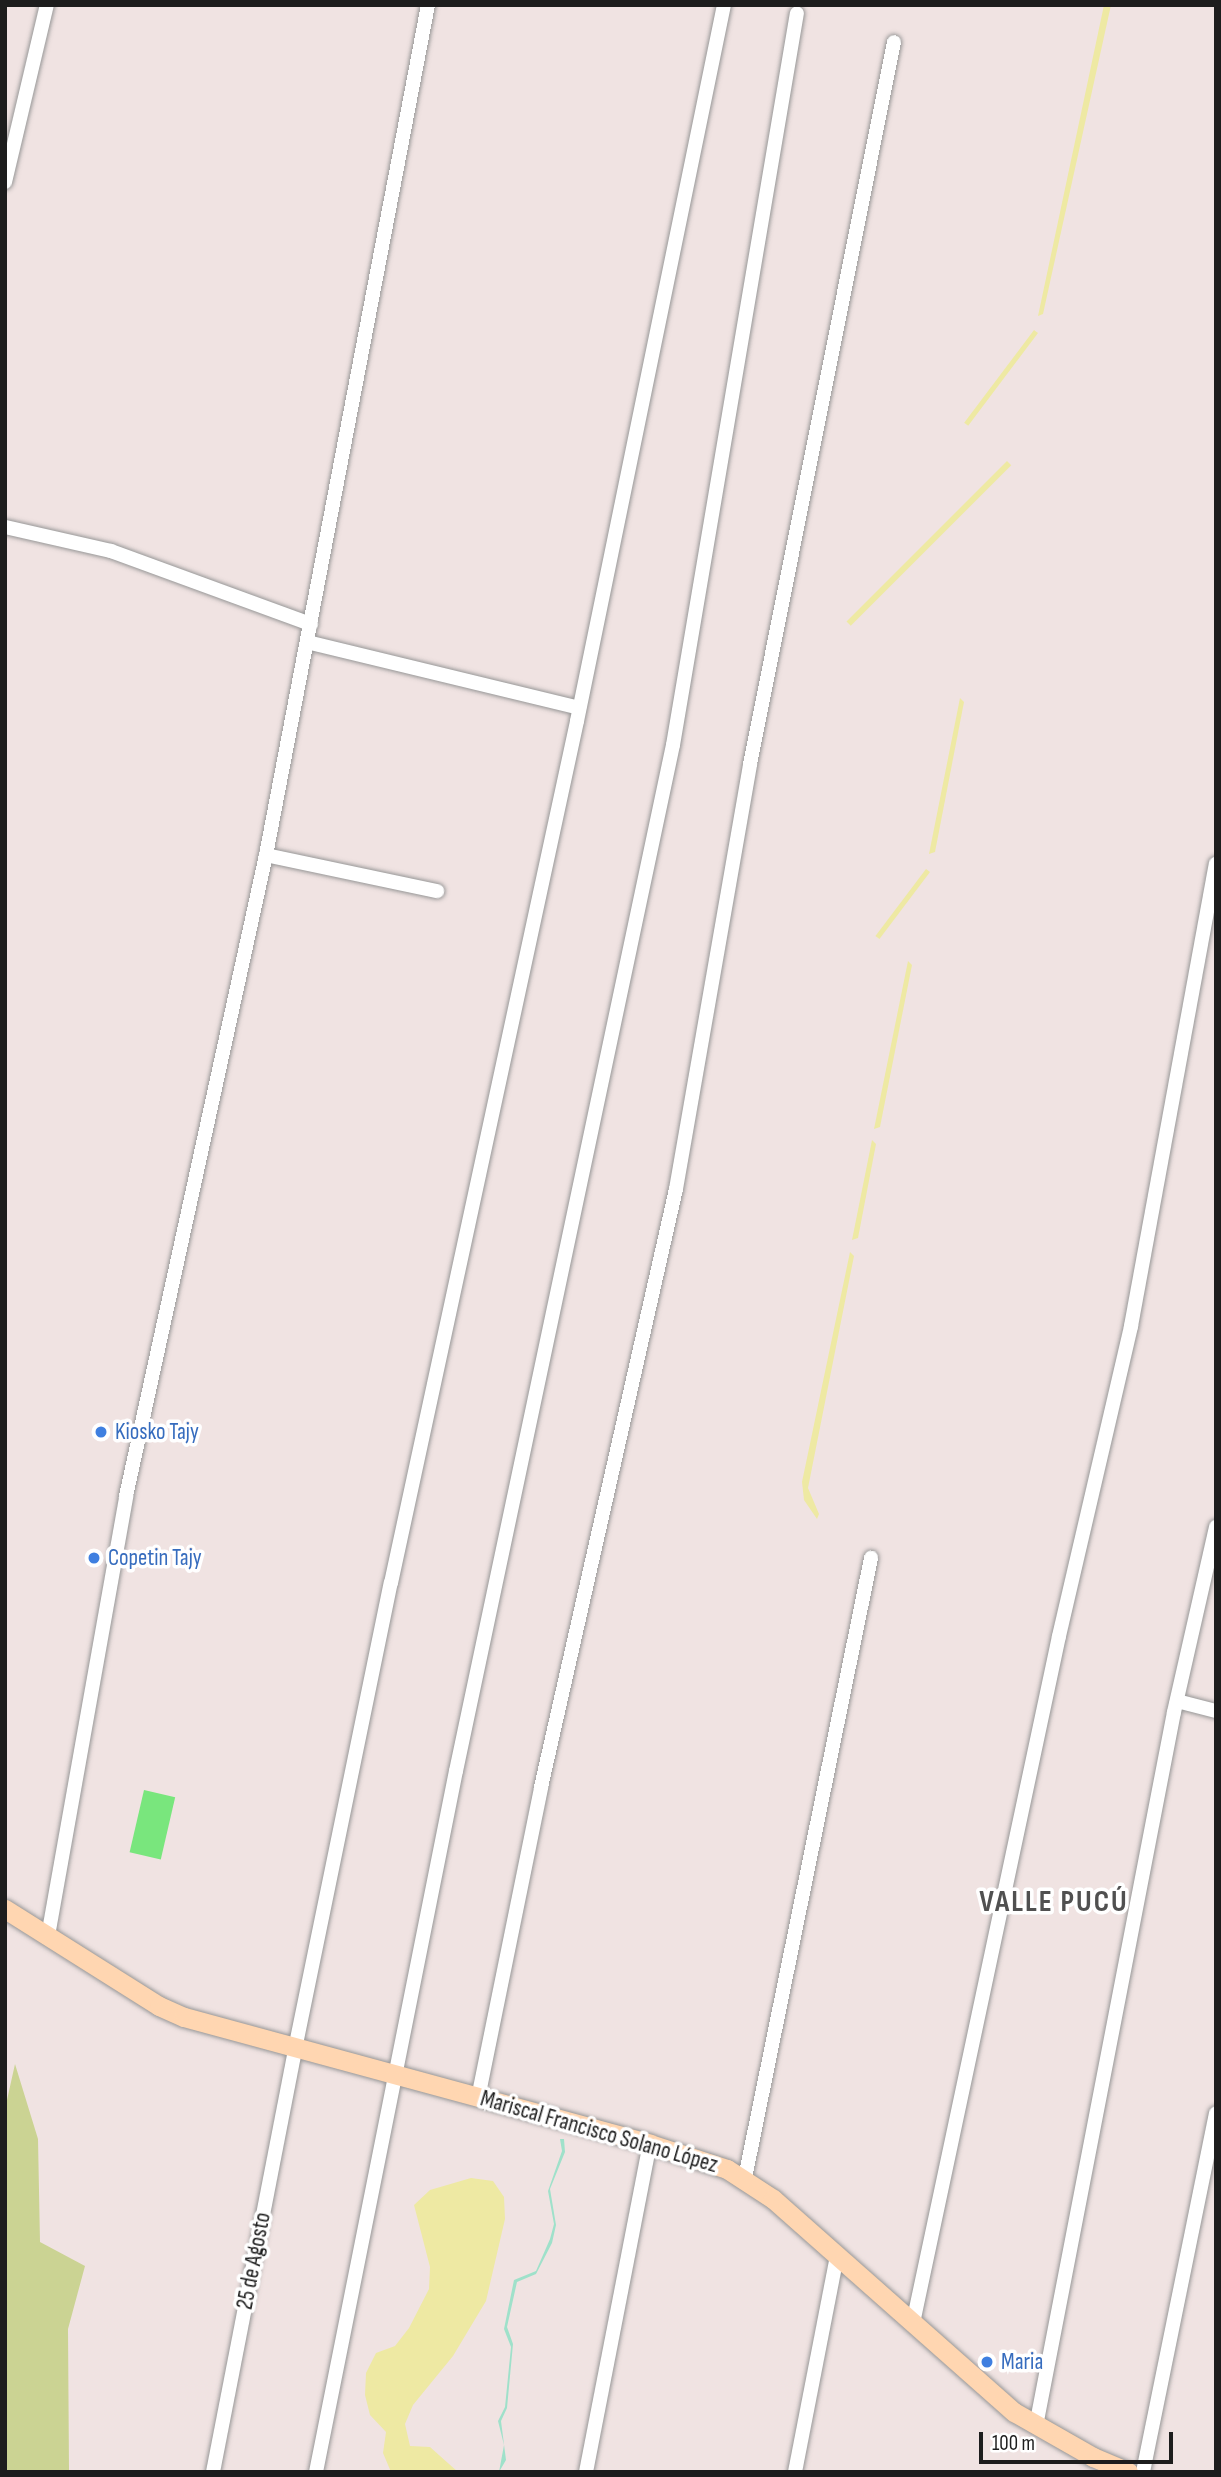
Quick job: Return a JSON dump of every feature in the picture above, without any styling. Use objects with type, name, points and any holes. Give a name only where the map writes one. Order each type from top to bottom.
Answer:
[{"type":"main road","name":"Mariscal Francisco Solano López","points":[[5,1909],[159,2006],[202,2023],[650,2144],[713,2163],[745,2178],[996,2397],[1036,2426],[1093,2457],[1129,2472]]},
{"type":"street","points":[[5,182],[47,5]]},
{"type":"street","points":[[48,1936],[126,1496],[266,855],[428,5]]},
{"type":"street","name":"25 de Agosto","points":[[213,2472],[295,2049],[579,708],[724,5]]},
{"type":"street","points":[[316,2472],[394,2076],[584,1154],[674,737],[797,13]]},
{"type":"street","points":[[478,2098],[547,1760],[676,1189],[750,764],[894,42]]},
{"type":"street","points":[[5,527],[111,551],[311,624]]},
{"type":"street","points":[[307,642],[579,708]]},
{"type":"street","points":[[266,855],[436,891]]},
{"type":"street","points":[[913,2323],[1059,1636],[1131,1326],[1216,863]]},
{"type":"street","points":[[1036,2426],[1177,1701],[1216,1528]]},
{"type":"street","points":[[745,2178],[871,1558]]},
{"type":"street","points":[[1177,1701],[1216,1711]]},
{"type":"street","points":[[1143,2472],[1216,2113]]},
{"type":"street","points":[[586,2472],[650,2144]]},
{"type":"street","points":[[795,2472],[837,2256]]},
{"type":"shaded area","points":[[1104,5],[1111,5],[1043,314],[1038,316]]},
{"type":"shaded area","points":[[1034,330],[1038,333],[968,426],[964,423]]},
{"type":"shaded area","points":[[1007,461],[1011,465],[851,626],[846,622]]},
{"type":"shaded area","points":[[960,698],[964,702],[935,852],[929,854]]},
{"type":"shaded area","points":[[926,869],[930,872],[879,939],[875,936]]},
{"type":"shaded area","points":[[908,961],[912,965],[880,1127],[874,1129]]},
{"type":"shaded area","points":[[872,1140],[876,1144],[858,1238],[852,1240]]},
{"type":"shaded area","points":[[850,1252],[854,1256],[808,1488],[819,1514],[817,1519],[804,1500],[802,1482]]},
{"type":"shaded area","points":[[15,2064],[38,2139],[40,2242],[85,2266],[68,2329],[69,2470],[61,2472],[5,2472],[5,2109]]},
{"type":"shaded area","points":[[560,2139],[564,2139],[565,2152],[550,2189],[556,2225],[552,2243],[536,2274],[517,2282],[507,2327],[513,2344],[507,2408],[501,2421],[506,2460],[499,2472],[504,2445],[498,2421],[505,2407],[511,2347],[504,2329],[514,2280],[536,2271],[550,2239],[554,2224],[548,2191],[562,2151]]},
{"type":"shaded area","points":[[471,2178],[493,2181],[504,2197],[505,2219],[486,2301],[453,2356],[413,2405],[405,2424],[410,2446],[430,2447],[458,2472],[391,2472],[383,2453],[386,2432],[370,2415],[365,2395],[366,2373],[376,2353],[395,2346],[409,2328],[429,2289],[430,2267],[414,2205],[430,2190]]},
{"type":"green space","points":[[144,1790],[175,1797],[161,1860],[130,1852]]},
{"type":"place","name":"Kiosko Tajy","points":[[101,1432]]},
{"type":"place","name":"Copetin Tajy","points":[[94,1558]]},
{"type":"place","name":"Maria","points":[[987,2362]]},
{"type":"district","name":"VALLE PUCÚ","points":[[1054,1902]]}]
